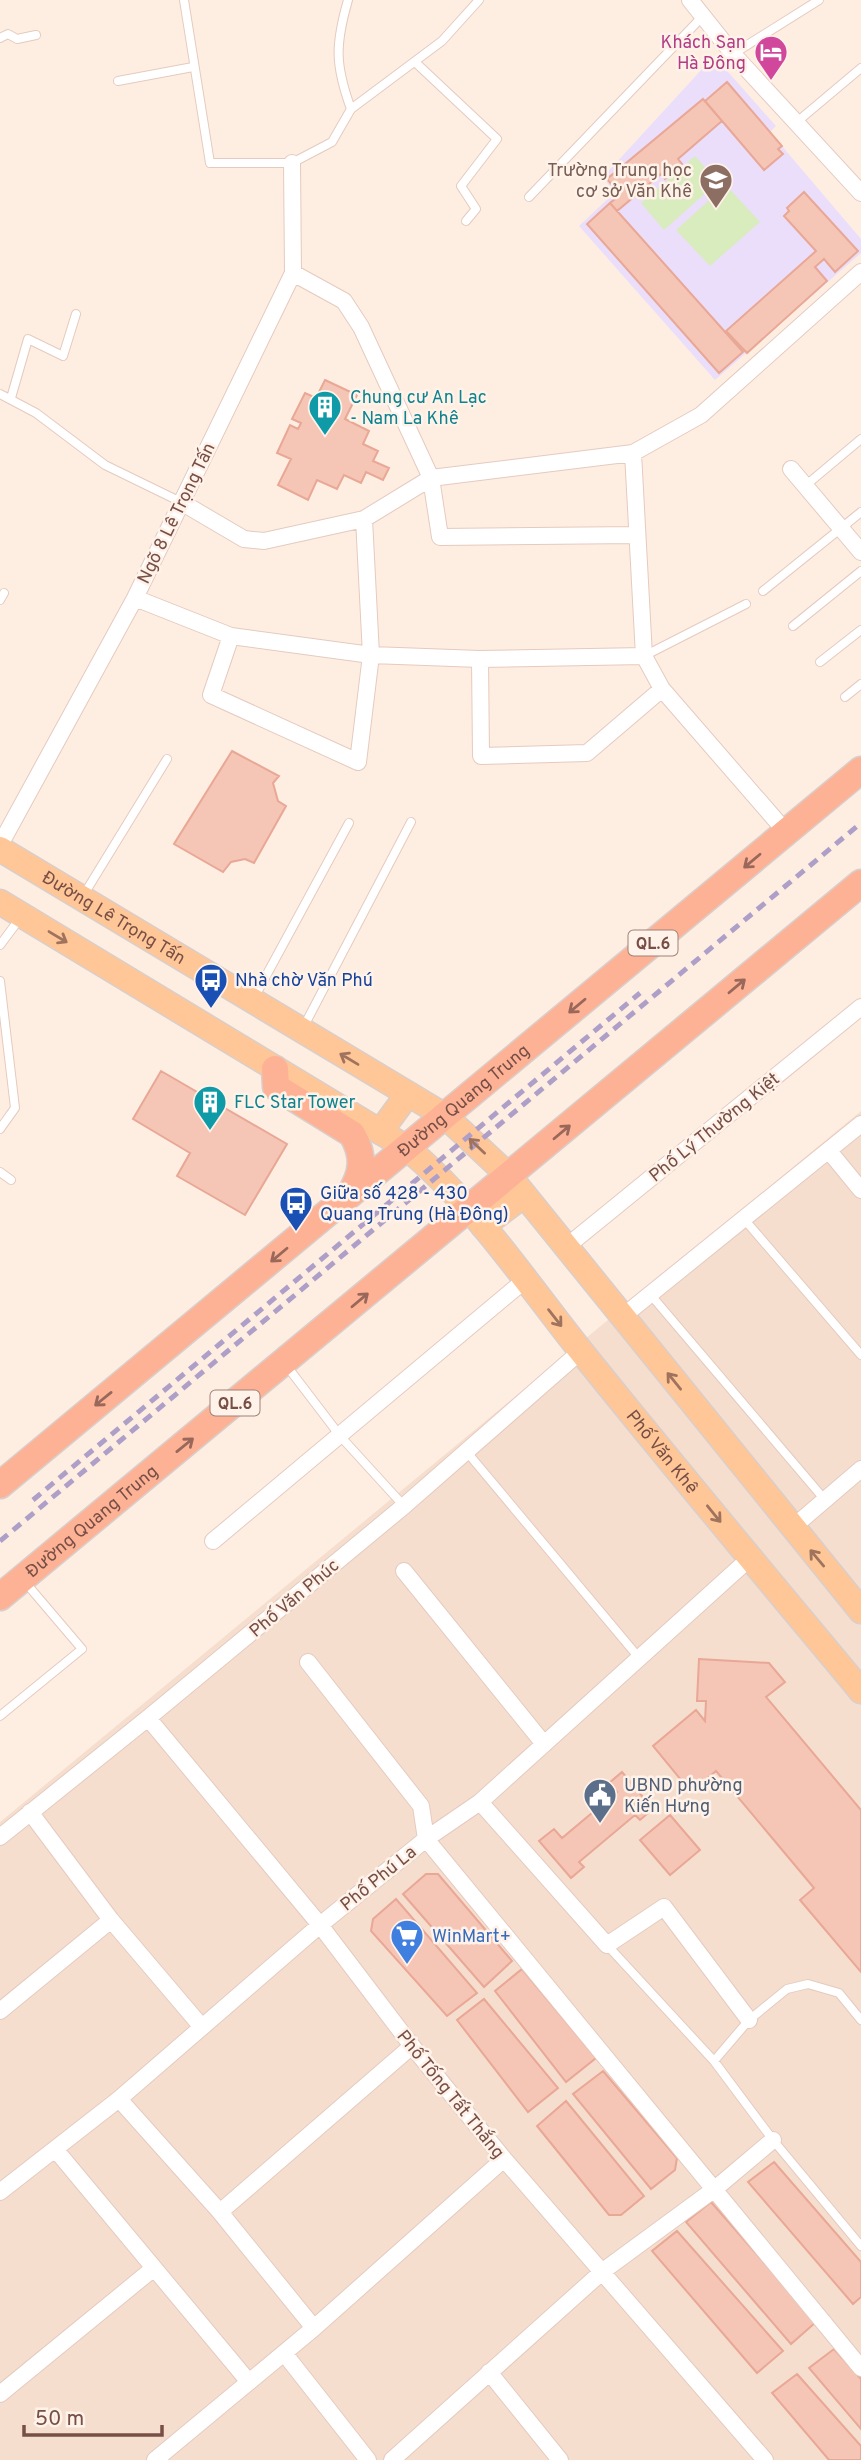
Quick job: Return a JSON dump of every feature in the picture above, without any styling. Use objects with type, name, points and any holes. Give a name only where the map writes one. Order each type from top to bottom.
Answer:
[{"type":"highway","name":"Đường Quang Trung","points":[[0,1485],[861,770]]},
{"type":"highway","name":"Đường Quang Trung","points":[[0,1597],[284,1363],[517,1185],[861,883]]},
{"type":"highway","points":[[275,1069],[276,1087],[352,1134],[359,1145],[360,1177],[347,1198]]},
{"type":"main road","name":"Đường Lê Trọng Tấn","points":[[0,847],[445,1116],[517,1185]]},
{"type":"main road","points":[[0,902],[407,1148]]},
{"type":"main road","points":[[380,1132],[408,1094]]},
{"type":"main road","name":"Phố Văn Khê","points":[[407,1148],[477,1217],[581,1351],[861,1691]]},
{"type":"main road","points":[[517,1185],[861,1611]]},
{"type":"street","points":[[690,0],[733,54],[798,121],[861,193]]},
{"type":"street","name":"Ngõ 8 Lê Trọng Tấn","points":[[0,847],[135,598],[293,273],[292,163]]},
{"type":"street","points":[[181,502],[244,539],[264,541],[364,519],[431,478],[633,453],[701,415],[861,272]]},
{"type":"street","points":[[293,273],[344,301],[361,327],[431,478],[440,537],[636,535]]},
{"type":"street","points":[[633,453],[644,656],[662,689],[786,832]]},
{"type":"street","points":[[791,469],[861,552]]},
{"type":"street","points":[[231,636],[211,695],[358,762],[371,655],[364,519]]},
{"type":"street","points":[[135,598],[231,636],[371,655],[480,659],[644,656]]},
{"type":"street","points":[[480,659],[481,756],[587,753],[662,689]]},
{"type":"street","name":"Phố Lý Thường Kiệt","points":[[566,1247],[861,1007]]},
{"type":"street","points":[[622,1317],[861,1124]]},
{"type":"street","points":[[829,1151],[861,1190]]},
{"type":"street","points":[[213,1541],[341,1437],[524,1280]]},
{"type":"street","name":"Phố Văn Phúc","points":[[0,1837],[404,1506],[581,1351]]},
{"type":"street","points":[[792,1528],[861,1469]]},
{"type":"street","name":"Phố Phú La","points":[[0,2192],[119,2099],[320,1925],[426,1839],[480,1802],[750,1558]]},
{"type":"street","points":[[404,1571],[544,1744]]},
{"type":"street","points":[[309,1662],[421,1806],[426,1839],[716,2188],[861,2368]]},
{"type":"street","name":"Phố Tống Tất Thắng","points":[[148,1718],[320,1925],[412,2046],[504,2159],[765,2460]]},
{"type":"street","points":[[480,1802],[607,1944],[664,1907],[749,2020]]},
{"type":"street","points":[[30,1812],[111,1920],[201,2026]]},
{"type":"street","points":[[0,2011],[111,1920]]},
{"type":"street","points":[[220,2212],[412,2046]]},
{"type":"street","points":[[119,2099],[220,2212],[314,2328]]},
{"type":"street","points":[[392,2460],[603,2272],[716,2188],[773,2140]]},
{"type":"street","points":[[55,2149],[249,2382]]},
{"type":"street","points":[[155,2460],[314,2328],[504,2159]]},
{"type":"street","points":[[0,2394],[154,2268]]},
{"type":"street","points":[[284,2353],[368,2460]]},
{"type":"street","points":[[489,2372],[560,2460]]},
{"type":"lane","points":[[184,0],[210,163],[292,163],[332,142],[351,109],[442,41],[479,0]]},
{"type":"lane","points":[[348,0],[336,51],[338,68],[351,109]]},
{"type":"lane","points":[[733,54],[818,0]]},
{"type":"lane","points":[[529,197],[702,17]]},
{"type":"lane","points":[[0,38],[8,34],[18,39],[36,35]]},
{"type":"lane","points":[[415,62],[497,139],[461,186],[476,209],[466,221]]},
{"type":"lane","points":[[118,81],[193,67]]},
{"type":"lane","points":[[798,121],[861,68]]},
{"type":"lane","points":[[11,398],[28,339],[63,356],[76,314]]},
{"type":"lane","points":[[0,394],[11,398],[105,465],[181,502]]},
{"type":"lane","points":[[805,486],[861,439]]},
{"type":"lane","points":[[763,591],[861,512]]},
{"type":"lane","points":[[793,626],[861,571]]},
{"type":"lane","points":[[644,656],[746,604]]},
{"type":"lane","points":[[820,662],[861,630]]},
{"type":"lane","points":[[845,696],[861,684]]},
{"type":"lane","points":[[82,898],[167,759]]},
{"type":"lane","points":[[301,1031],[411,822]]},
{"type":"lane","points":[[253,1001],[349,823]]},
{"type":"lane","points":[[0,946],[22,915]]},
{"type":"lane","points":[[0,981],[15,1108],[0,1129]]},
{"type":"lane","points":[[0,1172],[11,1180]]},
{"type":"lane","points":[[744,1219],[861,1355]]},
{"type":"lane","points":[[650,1294],[825,1500]]},
{"type":"lane","points":[[284,1363],[341,1437],[404,1506]]},
{"type":"lane","points":[[466,1451],[640,1659]]},
{"type":"lane","points":[[0,1716],[82,1649],[23,1578]]},
{"type":"lane","points":[[607,1944],[714,2061],[773,2140],[861,2246]]},
{"type":"lane","points":[[714,2061],[749,2020],[787,1989],[808,1984],[839,1993],[861,2020]]},
{"type":"shaded area","name":"Trường Trung học cơ sở Văn Khê","points":[[714,56],[776,126],[770,132],[861,239],[861,253],[715,380],[579,226],[614,193],[603,177]]},
{"type":"shaded area","points":[[861,1111],[861,2460],[0,2460],[0,1822]]},
{"type":"green space","points":[[695,156],[718,182],[664,230],[641,203]]},
{"type":"green space","points":[[726,185],[760,222],[710,266],[676,230]]},
{"type":"building","points":[[727,82],[782,146],[778,149],[783,154],[764,170],[705,101]]},
{"type":"building","points":[[703,99],[722,121],[678,159],[682,164],[665,179],[661,174],[617,211],[610,203],[620,195],[607,179]]},
{"type":"building","points":[[804,192],[858,251],[835,272],[824,259],[815,267],[827,281],[747,353],[726,331],[816,251],[784,216],[789,211],[787,208]]},
{"type":"building","points":[[610,203],[743,352],[719,373],[587,224]]},
{"type":"building","name":"Chung cư An Lạc - Nam La Khê","points":[[325,380],[357,395],[345,419],[369,431],[363,444],[378,451],[373,461],[389,468],[383,480],[366,472],[361,483],[344,475],[337,489],[317,480],[308,500],[278,485],[291,459],[277,453],[290,425],[298,429],[301,423],[292,419],[305,393],[316,398]]},
{"type":"building","points":[[232,751],[279,776],[273,783],[278,801],[286,806],[254,863],[245,859],[231,862],[223,872],[174,844]]},
{"type":"building","name":"FLC Star Tower","points":[[161,1071],[287,1144],[245,1215],[177,1176],[190,1153],[133,1119]]},
{"type":"building","points":[[699,1659],[769,1663],[785,1682],[766,1697],[861,1810],[861,1972],[800,1900],[814,1888],[716,1771],[691,1792],[653,1746],[696,1710],[705,1721],[706,1701],[697,1701]]},
{"type":"building","name":"UBND phường Kiến Hưng","points":[[622,1772],[653,1809],[640,1820],[635,1815],[579,1862],[584,1867],[571,1878],[539,1841],[554,1829],[562,1838],[617,1792],[609,1783]]},
{"type":"building","points":[[670,1815],[700,1850],[670,1875],[640,1840]]},
{"type":"building","points":[[426,1874],[438,1874],[512,1961],[484,1987],[403,1894]]},
{"type":"building","points":[[396,1899],[477,1993],[447,2016],[371,1931],[373,1919]]},
{"type":"building","points":[[522,1969],[596,2058],[566,2082],[495,1991]]},
{"type":"building","points":[[484,1999],[558,2088],[528,2112],[457,2020]]},
{"type":"building","points":[[603,2071],[677,2158],[675,2170],[651,2189],[573,2094]]},
{"type":"building","points":[[566,2101],[644,2196],[621,2215],[609,2215],[537,2126]]},
{"type":"building","points":[[774,2162],[861,2262],[861,2297],[853,2304],[748,2182]]},
{"type":"building","points":[[711,2202],[816,2322],[791,2344],[686,2222]]},
{"type":"building","points":[[677,2231],[783,2351],[757,2373],[652,2251]]},
{"type":"building","points":[[834,2349],[861,2379],[861,2429],[809,2368]]},
{"type":"building","points":[[797,2374],[861,2446],[861,2460],[829,2460],[772,2393]]},
{"type":"railway","points":[[0,1541],[861,823]]},
{"type":"railway","points":[[33,1500],[640,993]]},
{"type":"place","name":"Khách Sạn Hà Đông","points":[[771,82]]},
{"type":"place","name":"Trường Trung học cơ sở Văn Khê","points":[[716,210]]},
{"type":"place","name":"Chung cư An Lạc - Nam La Khê","points":[[325,437]]},
{"type":"place","name":"Nhà chờ Văn Phú","points":[[211,1010]]},
{"type":"place","name":"FLC Star Tower","points":[[210,1132]]},
{"type":"place","name":"Giữa số 428 - 430 Quang Trung (Hà Đông)","points":[[296,1233]]},
{"type":"place","name":"UBND phường Kiến Hưng","points":[[600,1825]]},
{"type":"place","name":"WinMart+","points":[[407,1966]]}]
